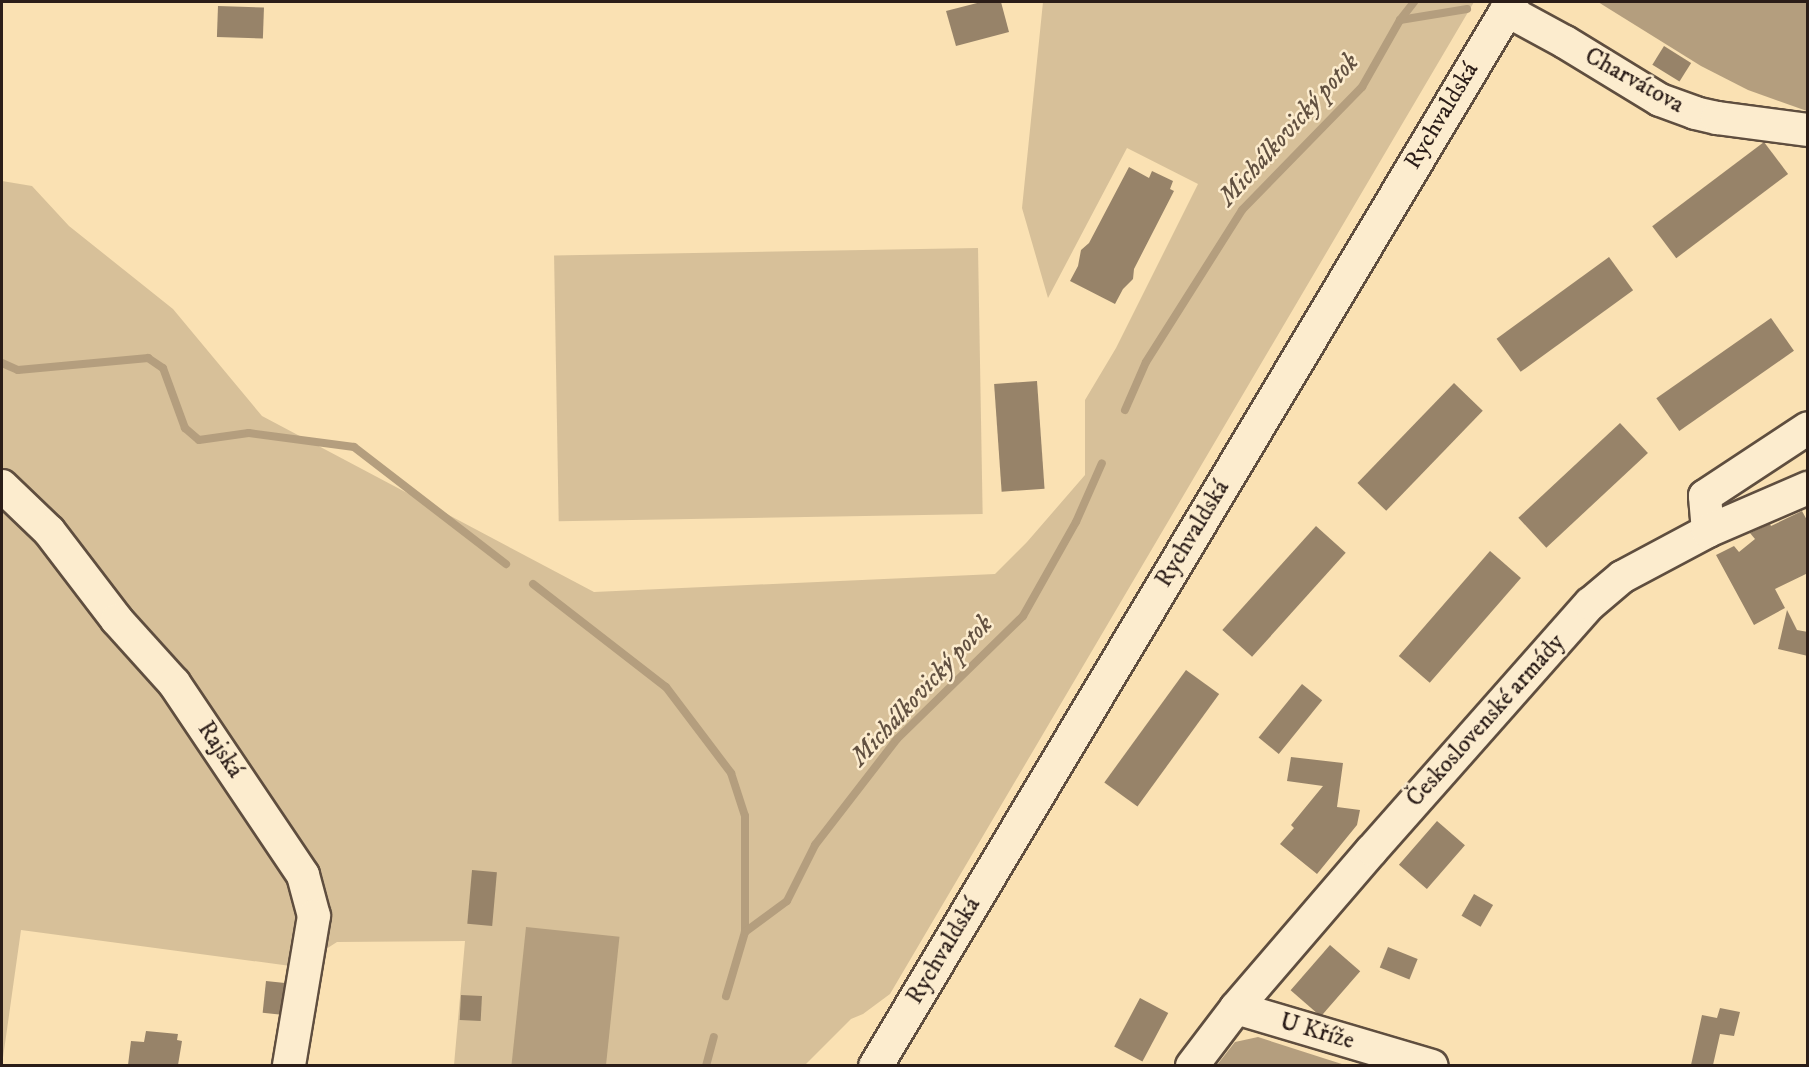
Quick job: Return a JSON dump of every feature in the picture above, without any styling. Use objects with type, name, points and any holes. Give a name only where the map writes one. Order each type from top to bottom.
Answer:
[{"type":"street","name":"Charvátova","points":[[1508,6],[1660,100],[1695,113],[1717,118],[1808,130]]},
{"type":"street","name":"Rychvaldská","points":[[875,1065],[1508,6]]},
{"type":"street","points":[[1708,531],[1706,496],[1808,428]]},
{"type":"street","name":"Rajská","points":[[2,486],[49,531],[117,620],[174,683],[303,875],[314,915],[289,1065]]},
{"type":"street","name":"Československé armády","points":[[1192,1065],[1236,1008],[1590,604],[1622,577],[1708,531],[1808,488]]},
{"type":"street","name":"U Kříže","points":[[1236,1008],[1432,1065]]},
{"type":"shaded area","points":[[1043,2],[1474,2],[890,994],[863,1014],[851,1019],[805,1065],[454,1065],[465,941],[337,942],[298,967],[21,930],[2,1065],[2,181],[32,186],[69,226],[173,309],[262,416],[594,592],[995,574],[1027,542],[1085,475],[1085,400],[1116,348],[1198,184],[1127,148],[1048,298],[1022,208]]},
{"type":"shaded area","points":[[1598,2],[1807,2],[1807,111],[1748,90],[1701,66]]},
{"type":"shaded area","points":[[978,248],[983,514],[559,521],[554,255]]},
{"type":"shaded area","points":[[526,927],[619,937],[606,1066],[511,1065]]},
{"type":"shaded area","points":[[1258,1037],[1345,1065],[1217,1065],[1235,1042]]},
{"type":"building","points":[[981,2],[1001,2],[1009,32],[956,46],[946,11]]},
{"type":"building","points":[[218,6],[264,8],[263,39],[217,37]]},
{"type":"building","points":[[1664,46],[1691,63],[1679,82],[1652,65]]},
{"type":"building","points":[[1764,142],[1788,174],[1676,258],[1652,226]]},
{"type":"building","points":[[1129,167],[1149,178],[1152,171],[1173,181],[1170,189],[1174,191],[1134,269],[1133,279],[1123,289],[1115,304],[1070,281],[1078,266],[1081,250],[1089,243]]},
{"type":"building","points":[[1609,257],[1633,290],[1521,372],[1497,339]]},
{"type":"building","points":[[1771,318],[1794,351],[1679,431],[1656,398]]},
{"type":"building","points":[[1037,381],[1045,489],[1002,492],[994,384]]},
{"type":"building","points":[[1454,383],[1483,411],[1386,511],[1357,483]]},
{"type":"building","points":[[1620,423],[1648,453],[1546,548],[1518,518]]},
{"type":"building","points":[[1802,511],[1808,522],[1808,573],[1775,589],[1785,608],[1754,625],[1716,555],[1734,546],[1739,552],[1755,539],[1750,533]]},
{"type":"building","points":[[1316,526],[1346,553],[1252,657],[1222,630]]},
{"type":"building","points":[[1490,551],[1521,578],[1430,683],[1399,656]]},
{"type":"building","points":[[1787,610],[1797,630],[1808,632],[1808,656],[1778,649]]},
{"type":"building","points":[[1186,670],[1219,694],[1137,807],[1104,782]]},
{"type":"building","points":[[1302,684],[1322,700],[1279,754],[1259,738]]},
{"type":"building","points":[[1291,757],[1343,763],[1337,807],[1360,810],[1357,825],[1317,874],[1280,844],[1294,828],[1291,825],[1323,786],[1287,781]]},
{"type":"building","points":[[1437,821],[1465,845],[1427,889],[1399,865]]},
{"type":"building","points":[[472,870],[497,872],[492,926],[467,924]]},
{"type":"building","points":[[1474,894],[1493,905],[1481,927],[1462,916]]},
{"type":"building","points":[[1330,945],[1360,971],[1321,1017],[1291,990]]},
{"type":"building","points":[[1388,947],[1418,959],[1409,979],[1380,967]]},
{"type":"building","points":[[266,981],[285,983],[282,1015],[263,1013]]},
{"type":"building","points":[[461,995],[482,996],[481,1021],[460,1020]]},
{"type":"building","points":[[1140,998],[1168,1013],[1142,1062],[1114,1047]]},
{"type":"building","points":[[1720,1008],[1740,1012],[1734,1036],[1720,1034],[1713,1065],[1691,1065],[1702,1015],[1717,1018]]},
{"type":"building","points":[[146,1031],[178,1034],[177,1040],[182,1041],[178,1065],[128,1065],[131,1041],[144,1042]]},
{"type":"waterway","name":"Michálkovický potok","points":[[1125,410],[1146,362],[1242,210],[1362,87],[1400,20],[1414,2]]},
{"type":"waterway","points":[[1400,20],[1467,9]]},
{"type":"waterway","points":[[2,363],[18,370],[148,358],[163,368],[185,428],[199,440],[249,433],[354,447],[506,564]]},
{"type":"waterway","name":"Michálkovický potok","points":[[745,932],[787,901],[815,845],[897,739],[1023,616],[1076,522],[1102,463]]},
{"type":"waterway","points":[[533,584],[666,687],[731,773],[745,816],[745,932],[726,996]]},
{"type":"waterway","name":"Michálkovický potok","points":[[706,1066],[714,1037]]}]
